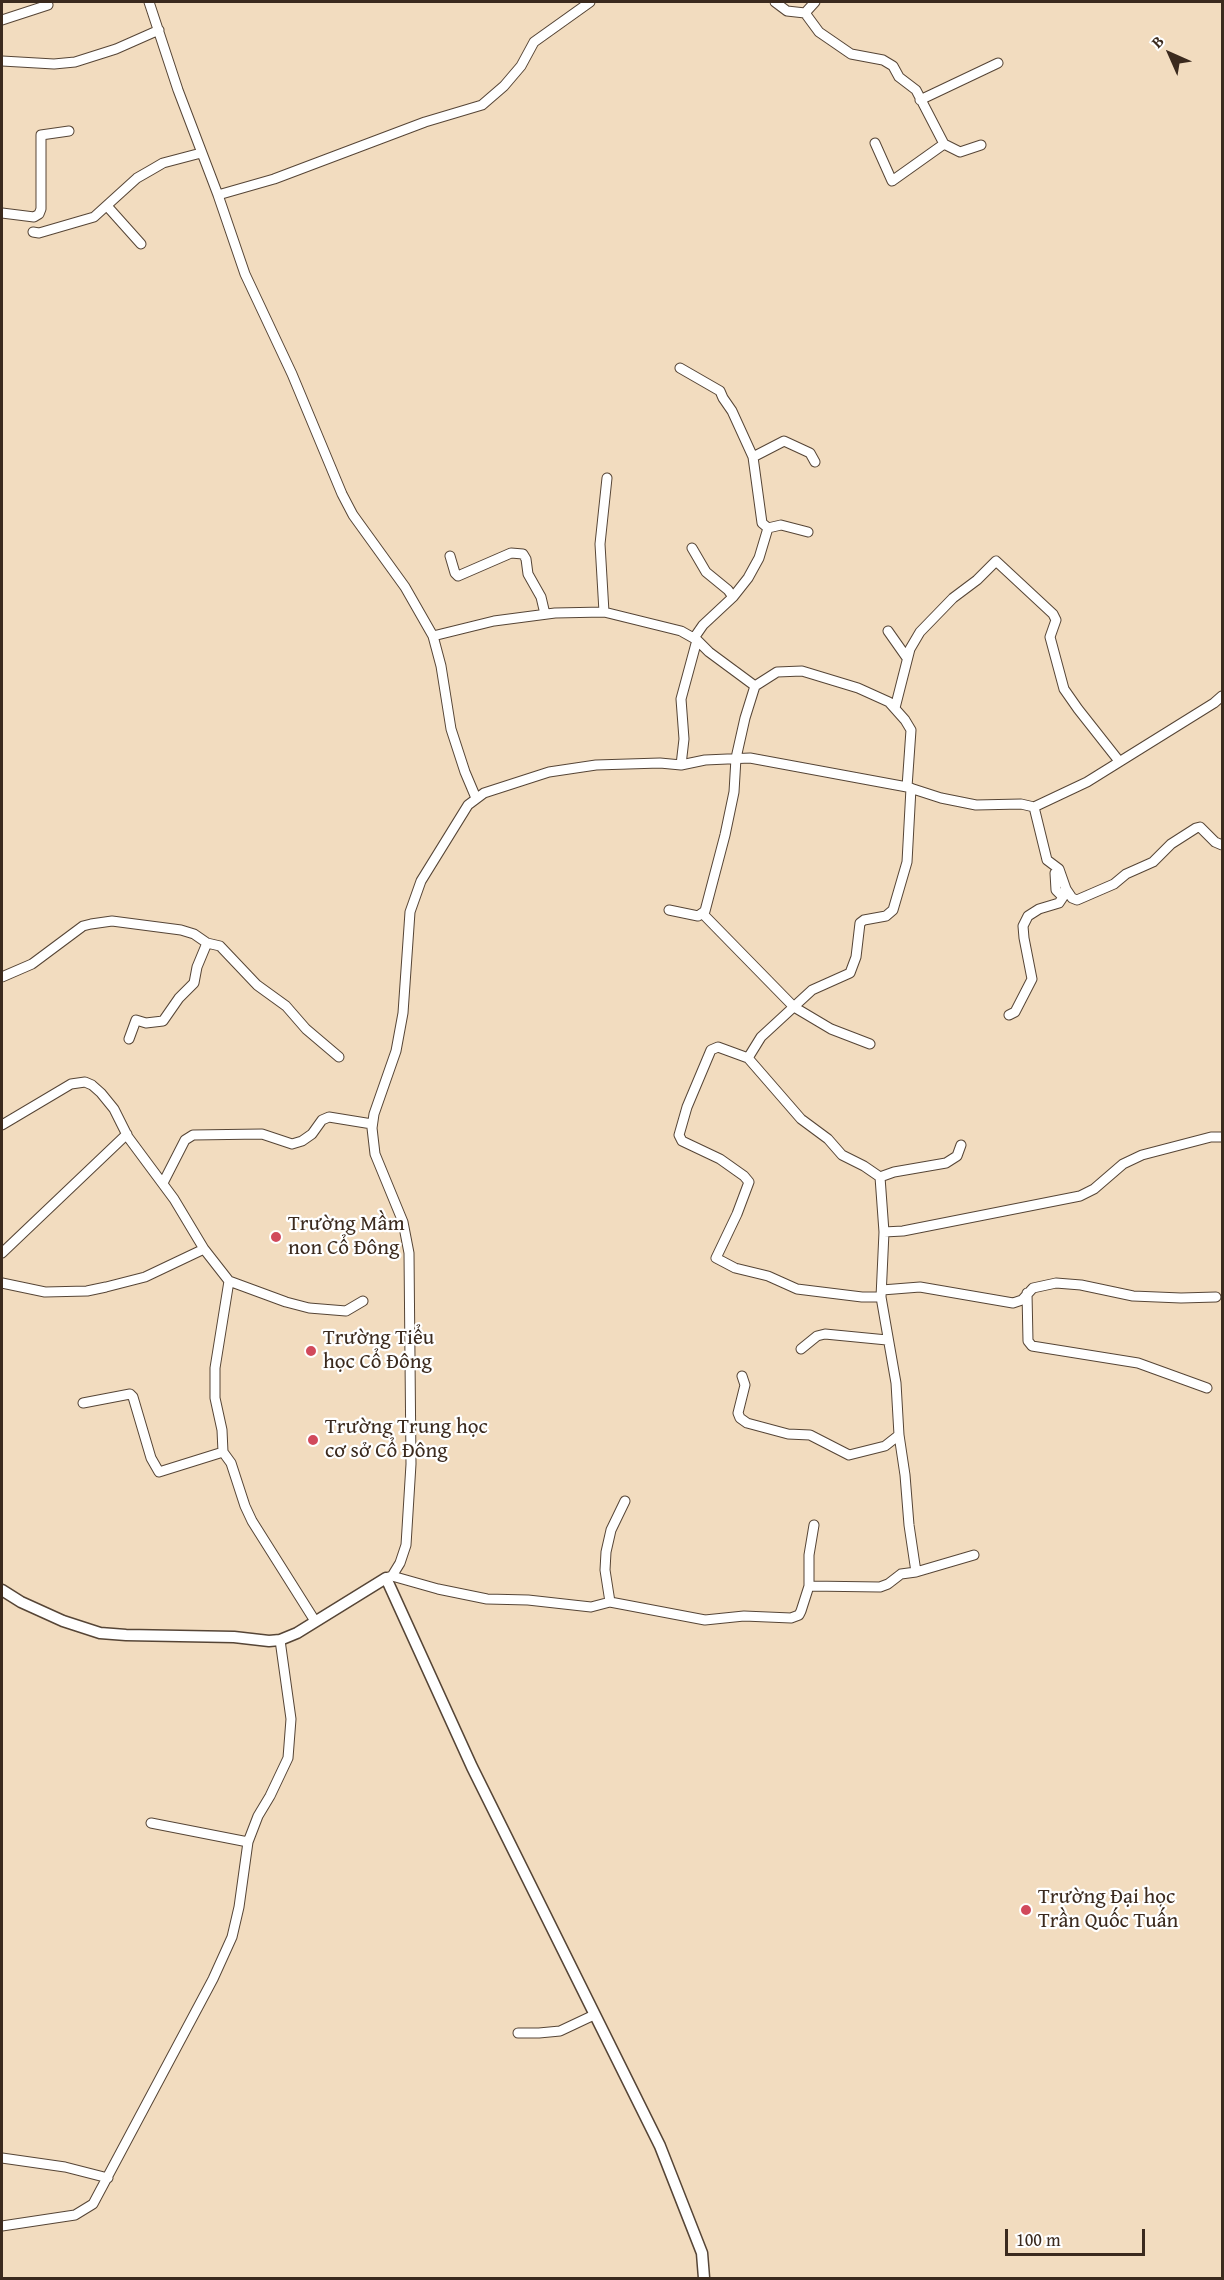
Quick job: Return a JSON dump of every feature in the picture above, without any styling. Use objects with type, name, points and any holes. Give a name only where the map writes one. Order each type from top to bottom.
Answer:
[{"type":"street","points":[[149,2],[245,274],[292,374],[342,494],[353,515],[405,587],[433,636],[441,666],[451,729],[476,798]]},
{"type":"street","points":[[218,195],[274,179],[425,122],[482,105],[504,86],[521,66],[534,42],[590,2]]},
{"type":"street","points":[[775,2],[787,11],[805,14],[819,32],[851,54],[878,58],[893,66],[899,77],[916,90],[944,144],[960,152],[981,145]]},
{"type":"street","points":[[805,14],[814,2]]},
{"type":"street","points":[[2,20],[48,5]]},
{"type":"street","points":[[2,61],[54,64],[75,62],[116,50],[159,30]]},
{"type":"street","points":[[920,100],[998,63]]},
{"type":"street","points":[[2,213],[34,217],[39,214],[41,209],[41,135],[69,131]]},
{"type":"street","points":[[875,143],[892,181],[944,144]]},
{"type":"street","points":[[33,232],[39,233],[94,217],[137,178],[163,163],[201,153]]},
{"type":"street","points":[[107,206],[141,244]]},
{"type":"street","points":[[680,368],[720,391],[732,411],[753,457],[762,524],[768,528],[781,525],[808,532]]},
{"type":"street","points":[[753,457],[784,441],[810,453],[815,462]]},
{"type":"street","points":[[604,612],[600,544],[607,478]]},
{"type":"street","points":[[681,765],[684,739],[681,699],[695,639],[703,625],[733,597],[756,564],[768,528]]},
{"type":"street","points":[[692,548],[706,572],[733,597]]},
{"type":"street","points":[[450,556],[455,573],[459,576],[512,553],[523,554],[528,574],[541,597],[545,614]]},
{"type":"street","points":[[895,708],[913,642],[932,617],[977,580],[991,563],[998,562],[1053,614],[1056,620],[1050,637],[1064,689],[1119,761]]},
{"type":"street","points":[[433,636],[494,621],[545,614],[604,612],[681,631],[695,639],[755,686]]},
{"type":"street","points":[[888,631],[907,658]]},
{"type":"street","points":[[702,914],[717,872],[734,792],[736,758],[755,686],[777,672],[802,671],[858,688],[887,700],[911,730],[907,862],[893,910],[886,916],[864,920],[860,923],[856,957],[850,973],[815,988],[761,1037],[748,1058]]},
{"type":"street","points":[[2,1590],[21,1602],[63,1621],[100,1633],[280,1640],[297,1633],[389,1577],[400,1563],[406,1545],[411,1464],[409,1253],[403,1222],[375,1154],[372,1124],[396,1051],[403,1013],[408,925],[414,899],[421,881],[457,820],[476,798],[498,788],[549,772],[596,765],[660,763],[681,765],[705,760],[750,758],[909,788],[941,798],[976,805],[1021,804],[1034,807],[1087,782],[1222,696]]},
{"type":"street","points":[[1034,807],[1047,860],[1059,869],[1066,889],[1072,898],[1077,900],[1114,884],[1126,874],[1153,862],[1172,844],[1196,828],[1200,827],[1215,842],[1222,845]]},
{"type":"street","points":[[1009,1015],[1015,1012],[1032,979],[1023,926],[1028,916],[1039,909],[1059,903],[1063,897],[1056,890],[1053,866]]},
{"type":"street","points":[[669,910],[698,916],[702,914]]},
{"type":"street","points":[[702,914],[795,1007],[831,1029],[870,1044]]},
{"type":"street","points":[[2,977],[32,964],[83,926],[100,922],[139,923],[181,930],[194,934],[207,943],[220,946],[257,985],[286,1006],[306,1029],[339,1057]]},
{"type":"street","points":[[129,1039],[136,1020],[146,1023],[163,1021],[179,998],[194,983],[197,967],[207,943]]},
{"type":"street","points":[[880,1177],[842,1155],[828,1139],[801,1119],[748,1058],[718,1047],[711,1050],[687,1107],[679,1135],[682,1142],[720,1160],[749,1182],[716,1258],[735,1268],[768,1276],[797,1290],[862,1298],[920,1287],[1013,1303],[1022,1300],[1027,1292],[1039,1286],[1056,1283],[1081,1285],[1133,1296],[1216,1297]]},
{"type":"street","points":[[2,1125],[71,1084],[85,1082],[101,1093],[114,1109],[127,1134],[174,1199],[204,1250],[229,1281],[249,1290],[309,1308],[346,1311],[363,1301]]},
{"type":"street","points":[[163,1183],[185,1140],[193,1135],[262,1134],[292,1144],[312,1134],[322,1120],[329,1117],[372,1124]]},
{"type":"street","points":[[2,1252],[127,1134]]},
{"type":"street","points":[[884,1232],[903,1231],[1080,1196],[1095,1189],[1123,1164],[1142,1155],[1210,1137],[1222,1137]]},
{"type":"street","points":[[880,1177],[894,1172],[946,1163],[957,1156],[961,1145]]},
{"type":"street","points":[[880,1177],[884,1232],[882,1294],[887,1340],[896,1383],[899,1435],[916,1572]]},
{"type":"street","points":[[2,1283],[45,1292],[106,1287],[145,1276],[204,1250]]},
{"type":"street","points":[[229,1281],[215,1368],[215,1398],[224,1452],[231,1463],[252,1521],[315,1621]]},
{"type":"street","points":[[1027,1292],[1028,1341],[1032,1346],[1138,1363],[1207,1388]]},
{"type":"street","points":[[801,1349],[817,1336],[825,1334],[887,1340]]},
{"type":"street","points":[[742,1376],[745,1385],[738,1413],[740,1418],[747,1423],[788,1434],[810,1435],[849,1455],[885,1446],[899,1435]]},
{"type":"street","points":[[83,1403],[130,1394],[159,1472],[224,1452]]},
{"type":"street","points":[[610,1602],[610,1590],[605,1570],[606,1552],[611,1530],[625,1501]]},
{"type":"street","points":[[389,1577],[438,1590],[487,1599],[591,1606],[610,1602],[705,1620],[744,1616],[779,1618],[799,1615],[809,1586],[809,1555],[814,1525]]},
{"type":"street","points":[[809,1586],[880,1587],[901,1574],[916,1572],[974,1554]]},
{"type":"street","points":[[389,1577],[472,1767],[660,2146],[702,2253],[704,2278]]},
{"type":"street","points":[[2,2226],[75,2215],[93,2204],[213,1979],[232,1937],[239,1907],[248,1842],[258,1816],[283,1771],[290,1745],[291,1719],[280,1640]]},
{"type":"street","points":[[151,1823],[248,1842]]},
{"type":"street","points":[[518,2032],[560,2031],[594,2015]]},
{"type":"street","points":[[2,2158],[65,2167],[108,2178]]},
{"type":"place","name":"Trường Mầm non Cổ Đông","points":[[276,1237]]},
{"type":"place","name":"Trường Tiểu học Cổ Đông","points":[[311,1351]]},
{"type":"place","name":"Trường Trung học cơ sở Cổ Đông","points":[[313,1440]]},
{"type":"place","name":"Trường Đại học Trần Quốc Tuấn","points":[[1026,1910]]}]
